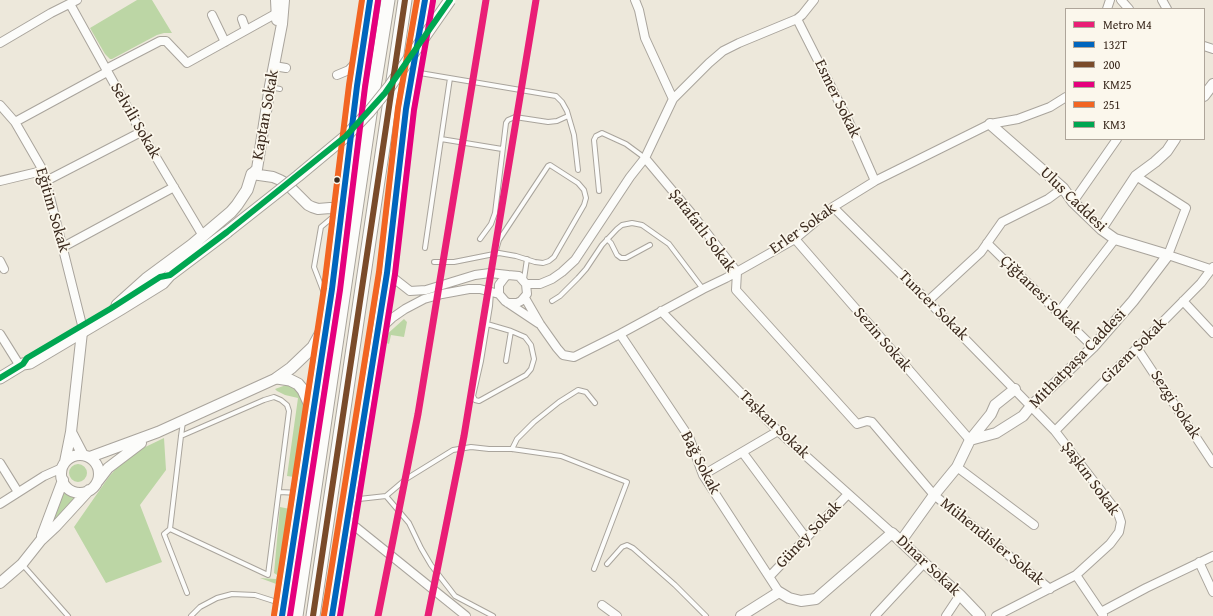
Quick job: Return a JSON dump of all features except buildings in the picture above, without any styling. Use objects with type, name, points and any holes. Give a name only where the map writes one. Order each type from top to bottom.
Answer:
[{"type":"highway","points":[[296,616],[388,0]]},
{"type":"highway","points":[[313,616],[405,0]]},
{"type":"main road","points":[[282,616],[327,322],[361,57],[370,0]]},
{"type":"main road","points":[[332,616],[387,273],[406,109],[425,0]]},
{"type":"main road","points":[[0,378],[22,365],[27,358],[122,309],[163,282],[298,176],[351,131],[372,108],[394,81],[450,0]]},
{"type":"main road","points":[[117,304],[146,279],[203,236],[237,206],[247,190],[252,174]]},
{"type":"main road","points":[[82,329],[117,304],[160,277],[170,275]]},
{"type":"main road","points":[[277,378],[291,368],[313,347],[327,322]]},
{"type":"main road","points":[[277,378],[290,380],[298,384],[303,390],[309,403],[312,421]]},
{"type":"street","name":"Kaptan Sokak","points":[[252,174],[265,80],[277,23],[276,0]]},
{"type":"street","name":"Kaptan Sokak","points":[[252,174],[257,169],[275,87],[274,66],[282,24],[284,0]]},
{"type":"street","points":[[635,0],[640,10],[645,38],[673,99]]},
{"type":"street","points":[[387,273],[410,291],[426,290],[475,275],[490,273],[515,275],[525,281],[540,284],[552,279],[575,260],[630,177],[645,158],[673,99],[709,63],[723,52],[740,43],[797,19],[814,0]]},
{"type":"street","points":[[1121,0],[1128,8]]},
{"type":"street","points":[[0,43],[51,13],[74,2]]},
{"type":"street","name":"Selvili Sokak","points":[[74,2],[106,70],[203,236]]},
{"type":"street","points":[[15,122],[160,41],[166,41],[187,63],[277,13]]},
{"type":"street","points":[[212,15],[225,42]]},
{"type":"street","points":[[242,19],[246,30]]},
{"type":"street","name":"Esmer Sokak","points":[[797,19],[849,122],[875,181]]},
{"type":"street","points":[[337,75],[349,70],[361,57]]},
{"type":"street","points":[[274,66],[286,68]]},
{"type":"street","points":[[1205,95],[1213,84]]},
{"type":"street","name":"Erler Sokak","points":[[525,298],[540,324],[557,348],[563,355],[574,357],[736,272],[794,239],[833,207],[875,181],[990,124],[1018,119],[1050,107],[1065,98]]},
{"type":"street","name":"Eğitim Sokak","points":[[1,107],[15,122],[27,141],[46,181],[82,329]]},
{"type":"street","name":"Ulus Caddesi","points":[[990,124],[1063,188],[1073,202],[1115,239],[1168,255]]},
{"type":"street","points":[[46,181],[141,132]]},
{"type":"street","points":[[1073,202],[1115,140]]},
{"type":"street","points":[[1102,229],[1136,176],[1167,151],[1174,140]]},
{"type":"street","name":"Şatafatlı Sokak","points":[[645,158],[692,214],[736,272],[736,290],[857,424],[867,421],[872,422],[934,495]]},
{"type":"street","points":[[0,181],[42,171]]},
{"type":"street","points":[[252,174],[273,177],[280,180],[287,184],[308,205],[312,207],[318,209],[330,208],[342,210]]},
{"type":"street","points":[[1136,176],[1186,208],[1168,255],[1213,269]]},
{"type":"street","points":[[63,247],[174,187]]},
{"type":"street","points":[[928,301],[980,252],[1002,222],[1048,199],[1063,188]]},
{"type":"street","name":"Tuncer Sokak","points":[[833,207],[1032,406]]},
{"type":"street","name":"Sezin Sokak","points":[[794,239],[970,440]]},
{"type":"street","points":[[1058,313],[1115,239]]},
{"type":"street","name":"Çiğtanesi Sokak","points":[[987,243],[1093,347]]},
{"type":"street","name":"Mithatpaşa Caddesi","points":[[970,440],[996,433],[1023,416],[1093,347],[1133,301],[1168,255]]},
{"type":"street","name":"Gizem Sokak","points":[[1055,431],[1213,269]]},
{"type":"street","points":[[495,293],[501,281],[508,275]]},
{"type":"street","points":[[508,303],[517,303],[525,298],[528,288],[525,281]]},
{"type":"street","points":[[378,331],[392,318],[424,299],[449,292],[469,289],[495,293],[540,324]]},
{"type":"street","points":[[1183,301],[1213,333]]},
{"type":"street","name":"Taşkan Sokak","points":[[662,311],[778,431],[892,533]]},
{"type":"street","points":[[41,540],[46,530],[63,480],[82,329]]},
{"type":"street","points":[[0,334],[22,365]]},
{"type":"street","name":"Bağ Sokak","points":[[620,334],[689,437],[703,475],[780,592]]},
{"type":"street","name":"Sezgi Sokak","points":[[1137,348],[1213,463]]},
{"type":"street","points":[[0,504],[64,465],[73,456],[86,456],[158,432],[277,378]]},
{"type":"street","name":"Mithatpaşa Caddesi","points":[[901,541],[934,495],[957,467],[970,440],[991,414],[995,406],[1015,389]]},
{"type":"street","name":"Şaşkın Sokak","points":[[996,616],[1076,575],[1110,544],[1119,532],[1121,522],[1118,513],[1055,431],[1032,406]]},
{"type":"street","points":[[703,475],[743,453],[778,431]]},
{"type":"street","points":[[70,432],[86,456],[98,465],[98,482]]},
{"type":"street","points":[[0,584],[22,564],[41,540],[98,482],[108,468],[132,448],[158,432]]},
{"type":"street","points":[[743,453],[806,538]]},
{"type":"street","points":[[0,463],[18,492]]},
{"type":"street","points":[[957,467],[1034,524]]},
{"type":"street","points":[[63,480],[66,486],[71,490],[77,492],[89,490]]},
{"type":"street","name":"Güney Sokak","points":[[770,576],[848,494]]},
{"type":"street","name":"Mühendisler Sokak","points":[[934,495],[1050,589]]},
{"type":"street","points":[[347,520],[466,616]]},
{"type":"street","points":[[741,616],[780,592],[789,598],[801,602],[816,599],[892,533]]},
{"type":"street","name":"Dinar Sokak","points":[[892,533],[960,595],[980,616]]},
{"type":"street","points":[[1076,575],[1102,614],[1146,588],[1213,556]]},
{"type":"street","points":[[1200,562],[1213,592]]},
{"type":"street","points":[[876,616],[924,563]]},
{"type":"street","points":[[946,616],[960,595]]},
{"type":"street","points":[[602,605],[617,616]]},
{"type":"lane","points":[[413,72],[556,96],[562,102],[574,135],[578,170]]},
{"type":"lane","points":[[426,248],[450,78]]},
{"type":"lane","points":[[480,239],[491,224],[495,213],[506,123],[511,118],[518,117],[552,122],[568,116]]},
{"type":"lane","points":[[599,191],[594,140],[596,136],[602,133],[626,144],[645,158]]},
{"type":"lane","points":[[441,139],[502,149]]},
{"type":"lane","points":[[434,262],[454,262],[495,254],[508,254],[543,263],[552,260],[586,202],[586,194],[578,183],[550,165],[548,166],[499,240],[495,254]]},
{"type":"lane","points":[[329,306],[314,267],[321,227],[342,210]]},
{"type":"lane","points":[[552,300],[560,296],[578,278],[607,238],[622,225],[632,223],[642,225],[669,244],[703,289]]},
{"type":"lane","points":[[607,238],[617,255],[624,258],[650,245]]},
{"type":"lane","points":[[525,281],[527,259]]},
{"type":"lane","points":[[487,324],[512,331],[525,338],[531,345],[534,359],[531,369],[526,375],[482,400],[477,401],[473,396],[487,324],[495,293]]},
{"type":"lane","points":[[506,361],[512,331]]},
{"type":"lane","points":[[512,449],[517,439],[534,422],[559,402],[578,390],[586,392],[595,403]]},
{"type":"lane","points":[[170,530],[268,575],[289,411],[287,405],[274,397],[181,436]]},
{"type":"lane","points":[[183,421],[170,530],[164,534],[187,593]]},
{"type":"lane","points":[[350,500],[386,496],[406,479],[453,450],[471,447],[512,449],[561,456],[627,482],[594,569]]},
{"type":"lane","points":[[279,492],[300,493]]},
{"type":"lane","points":[[386,496],[409,523],[431,565],[455,596],[493,616]]},
{"type":"lane","points":[[607,564],[622,548],[627,545],[633,548],[706,616]]},
{"type":"lane","points":[[22,564],[68,616]]},
{"type":"lane","points":[[191,616],[200,607],[217,598],[232,594],[255,595],[284,604]]},
{"type":"green space","points":[[137,0],[152,0],[172,33],[157,35],[110,59],[105,54],[90,28]]},
{"type":"green space","points":[[404,319],[407,322],[404,337],[391,335],[389,344],[384,342],[385,336]]},
{"type":"green space","points":[[290,385],[298,389],[305,407],[294,477],[287,476],[298,398],[285,395],[275,389]]},
{"type":"green space","points":[[164,438],[166,470],[140,505],[162,562],[106,583],[74,527],[108,478],[124,459]]},
{"type":"green space","points":[[74,464],[82,464],[87,469],[85,480],[82,482],[74,482],[69,477],[69,469]]},
{"type":"green space","points":[[62,491],[72,497],[75,497],[69,507],[47,530]]},
{"type":"green space","points":[[280,507],[290,509],[279,585],[260,578],[276,579],[277,575],[274,573]]},
{"type":"metro line","name":"M4","points":[[378,616],[418,414],[486,0]]},
{"type":"metro line","name":"M4","points":[[428,616],[464,436],[536,0]]},
{"type":"transit line","name":"251","points":[[274,615],[324,288],[349,85],[362,0]]},
{"type":"transit line","name":"132T","points":[[282,616],[332,289],[357,86],[370,0]]},
{"type":"transit line","name":"200","points":[[313,616],[405,0]]},
{"type":"transit line","name":"251","points":[[324,615],[379,272],[398,108],[417,0]]},
{"type":"transit line","name":"132T","points":[[332,616],[387,273],[406,109],[425,0]]},
{"type":"transit line","name":"KM3","points":[[0,378],[23,364],[27,358],[110,309],[160,277],[170,275],[227,232],[346,136],[385,93],[450,0]]},
{"type":"transit line","name":"KM25","points":[[290,616],[340,290],[365,87],[378,1]]},
{"type":"transit line","name":"KM25","points":[[340,616],[395,274],[414,110],[433,1]]}]
